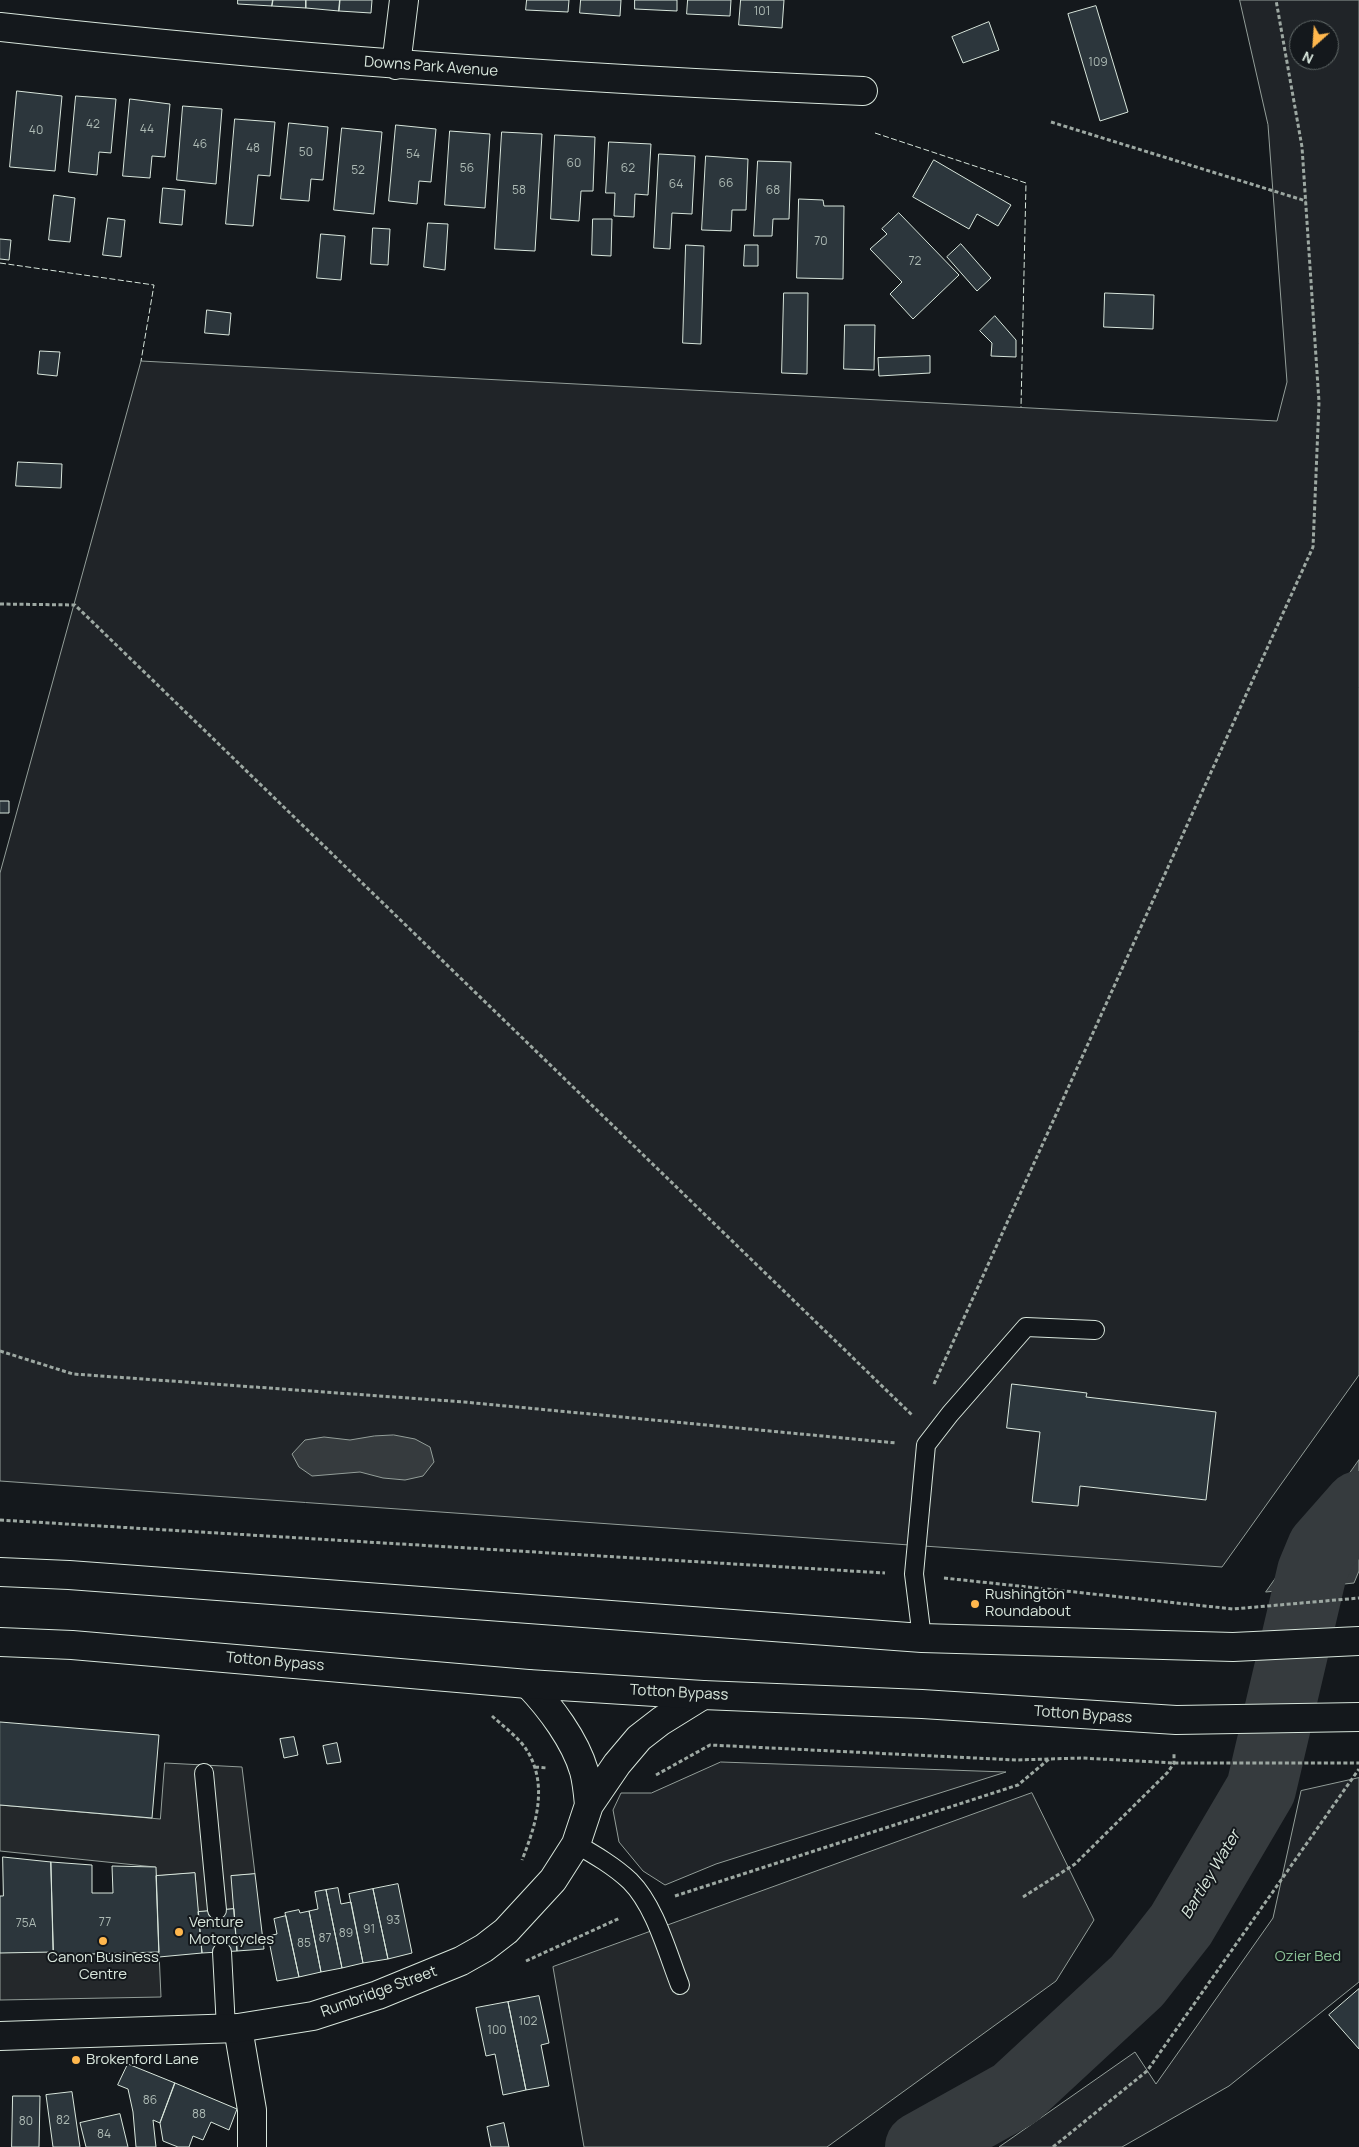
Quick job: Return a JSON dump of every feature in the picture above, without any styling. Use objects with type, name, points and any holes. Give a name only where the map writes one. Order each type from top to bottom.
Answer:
[{"type":"main road","points":[[396,65],[404,0]]},
{"type":"main road","name":"Downs Park Avenue","points":[[0,26],[203,49],[396,65],[863,91]]},
{"type":"main road","points":[[0,1572],[69,1574],[922,1638],[1240,1646],[1359,1641]]},
{"type":"main road","name":"Totton Bypass","points":[[0,1642],[72,1645],[528,1684],[703,1695],[922,1704],[1198,1720],[1356,1717]]},
{"type":"main road","name":"Rumbridge Street","points":[[528,1684],[545,1702],[567,1735],[584,1771],[589,1805]]},
{"type":"main road","name":"Rumbridge Street","points":[[0,2036],[232,2028],[313,2016],[378,1995],[461,1962],[484,1948],[506,1931],[553,1880],[576,1844],[589,1805],[617,1764],[639,1738],[661,1721],[703,1695]]},
{"type":"main road","points":[[232,2028],[252,2110],[252,2147]]},
{"type":"lane","points":[[922,1638],[914,1574],[926,1445],[950,1414],[1026,1327],[1095,1330]]},
{"type":"lane","points":[[204,1774],[217,1910]]},
{"type":"lane","points":[[576,1844],[605,1861],[630,1882],[648,1905],[680,1985]]},
{"type":"lane","points":[[222,1952],[232,2028]]},
{"type":"path","points":[[934,1385],[1313,547],[1319,402],[1306,201],[1302,147],[1276,0]]},
{"type":"path","points":[[1051,122],[1306,201]]},
{"type":"path","points":[[0,604],[75,605],[918,1421]]},
{"type":"path","points":[[0,1351],[73,1374],[464,1402],[926,1445]]},
{"type":"path","points":[[0,1520],[914,1574],[1232,1609],[1359,1598]]},
{"type":"path","points":[[484,1712],[492,1716],[526,1747],[536,1768],[539,1783],[535,1827],[519,1866]]},
{"type":"path","points":[[652,1777],[710,1745],[1016,1760],[1082,1758],[1174,1763],[1359,1763]]},
{"type":"path","points":[[520,1964],[648,1905],[1018,1785],[1050,1759]]},
{"type":"path","points":[[1024,1898],[1075,1864],[1168,1772],[1174,1763]]},
{"type":"path","points":[[1054,2147],[1147,2071],[1359,1769]]},
{"type":"green space","points":[[1240,0],[1359,0],[1359,1375],[1222,1567],[0,1481],[0,873],[141,361],[1277,421],[1287,382],[1268,125]]},
{"type":"green space","points":[[721,1762],[1006,1772],[716,1864],[665,1885],[643,1871],[619,1842],[613,1810],[621,1793],[651,1793]]},
{"type":"green space","name":"Ozier Bed","points":[[1359,1778],[1359,1982],[1229,2086],[1122,2147],[999,2147],[1135,2052],[1156,2084],[1273,1918],[1301,1791]]},
{"type":"shaded area","points":[[394,1435],[415,1439],[430,1447],[434,1462],[423,1476],[405,1480],[383,1478],[360,1472],[312,1476],[299,1467],[292,1454],[305,1440],[324,1437],[350,1440]]},
{"type":"shaded area","points":[[1359,1460],[1359,1571],[1354,1583],[1266,1592]]},
{"type":"shaded area","points":[[165,1763],[242,1767],[255,1874],[232,1876],[234,1909],[198,1912],[195,1873],[156,1876],[155,1867],[0,1851],[0,1805],[160,1819]]},
{"type":"shaded area","points":[[1032,1793],[1094,1920],[1056,1981],[827,2147],[584,2147],[553,1967]]},
{"type":"shaded area","points":[[53,1952],[54,1955],[159,1952],[161,1997],[0,2000],[0,1953]]},
{"type":"building","points":[[238,0],[273,0],[272,6],[238,4]]},
{"type":"building","points":[[273,0],[306,0],[306,8],[272,6]]},
{"type":"building","points":[[306,0],[340,0],[339,11],[306,8]]},
{"type":"building","points":[[340,0],[372,0],[371,13],[339,11]]},
{"type":"building","points":[[527,0],[569,0],[568,12],[526,10]]},
{"type":"building","points":[[581,0],[621,0],[620,16],[580,13]]},
{"type":"building","points":[[635,0],[677,0],[677,11],[635,9]]},
{"type":"building","points":[[688,0],[731,0],[730,16],[687,14]]},
{"type":"building","points":[[741,0],[784,0],[782,28],[739,25]]},
{"type":"building","points":[[1096,6],[1128,112],[1100,121],[1068,14]]},
{"type":"building","points":[[989,22],[999,50],[963,63],[952,37]]},
{"type":"building","points":[[17,91],[62,96],[55,171],[10,167]]},
{"type":"building","points":[[76,96],[116,99],[111,153],[99,152],[97,175],[69,172]]},
{"type":"building","points":[[130,99],[170,104],[165,157],[152,156],[150,178],[123,176]]},
{"type":"building","points":[[183,106],[222,109],[216,184],[177,180]]},
{"type":"building","points":[[235,119],[275,122],[270,176],[258,175],[253,226],[226,224]]},
{"type":"building","points":[[289,123],[328,127],[323,180],[311,179],[309,201],[281,199]]},
{"type":"building","points":[[396,125],[436,129],[431,182],[419,181],[417,204],[389,201]]},
{"type":"building","points":[[342,128],[382,132],[374,214],[334,210]]},
{"type":"building","points":[[450,131],[490,134],[485,208],[445,205]]},
{"type":"building","points":[[502,132],[542,134],[535,251],[495,249]]},
{"type":"building","points":[[555,135],[595,137],[593,191],[581,191],[579,221],[551,219]]},
{"type":"building","points":[[609,142],[651,144],[648,195],[635,194],[634,217],[614,216],[615,193],[606,193]]},
{"type":"building","points":[[659,154],[695,156],[692,214],[672,213],[670,249],[654,248]]},
{"type":"building","points":[[706,156],[748,159],[746,210],[732,210],[731,231],[702,230]]},
{"type":"building","points":[[934,160],[1011,205],[998,226],[977,214],[969,229],[913,197]]},
{"type":"building","points":[[758,161],[791,162],[789,219],[773,219],[772,236],[754,236]]},
{"type":"building","points":[[163,188],[185,190],[182,225],[160,223]]},
{"type":"building","points":[[54,195],[75,198],[70,242],[49,240]]},
{"type":"building","points":[[799,199],[823,200],[824,206],[844,206],[843,279],[797,278]]},
{"type":"building","points":[[899,213],[959,275],[913,319],[890,294],[902,282],[870,249],[887,234],[882,229]]},
{"type":"building","points":[[108,218],[125,220],[121,257],[103,255]]},
{"type":"building","points":[[593,219],[612,219],[611,256],[592,255]]},
{"type":"building","points":[[428,223],[448,224],[445,270],[424,267]]},
{"type":"building","points":[[373,228],[390,229],[388,265],[371,264]]},
{"type":"building","points":[[321,234],[345,236],[341,280],[317,278]]},
{"type":"building","points":[[0,239],[11,240],[9,260],[0,259]]},
{"type":"building","points":[[961,244],[991,278],[977,291],[947,257]]},
{"type":"building","points":[[686,245],[704,246],[701,344],[683,343]]},
{"type":"building","points":[[745,245],[758,245],[758,266],[744,266]]},
{"type":"building","points":[[784,293],[808,293],[807,374],[782,373]]},
{"type":"building","points":[[1105,293],[1154,295],[1153,329],[1104,327]]},
{"type":"building","points":[[207,310],[231,313],[229,335],[205,333]]},
{"type":"building","points":[[995,316],[1016,340],[1016,357],[991,356],[992,343],[980,331]]},
{"type":"building","points":[[845,325],[875,325],[874,370],[844,369]]},
{"type":"building","points":[[40,351],[60,352],[57,376],[38,374]]},
{"type":"building","points":[[930,356],[930,373],[879,376],[878,358]]},
{"type":"building","points":[[18,462],[62,464],[61,488],[16,486]]},
{"type":"building","points":[[0,801],[9,801],[9,813],[0,813]]},
{"type":"building","points":[[1012,1384],[1087,1393],[1086,1397],[1216,1412],[1206,1500],[1080,1486],[1078,1506],[1032,1502],[1040,1432],[1007,1428]]},
{"type":"building","points":[[0,1722],[159,1735],[152,1818],[0,1805]]},
{"type":"building","points":[[294,1737],[298,1755],[284,1758],[280,1739]]},
{"type":"building","points":[[337,1743],[341,1762],[327,1764],[323,1746]]},
{"type":"building","points":[[3,1857],[51,1862],[53,1952],[0,1953],[0,1896],[3,1896]]},
{"type":"building","points":[[51,1862],[92,1865],[92,1893],[113,1893],[112,1866],[156,1867],[159,1952],[54,1955]]},
{"type":"building","name":"Venture Motorcycles","points":[[195,1873],[202,1953],[159,1957],[156,1876]]},
{"type":"building","points":[[255,1874],[264,1949],[237,1951],[231,1876]]},
{"type":"building","points":[[398,1884],[412,1953],[388,1959],[373,1889]]},
{"type":"building","points":[[338,1888],[341,1904],[351,1902],[363,1963],[342,1968],[326,1890]]},
{"type":"building","points":[[373,1889],[388,1959],[363,1963],[349,1894]]},
{"type":"building","points":[[326,1890],[342,1968],[321,1972],[309,1911],[318,1909],[315,1892]]},
{"type":"building","points":[[234,1909],[237,1951],[202,1953],[198,1912]]},
{"type":"building","points":[[299,1910],[300,1913],[309,1911],[321,1972],[299,1977],[285,1913]]},
{"type":"building","points":[[286,1916],[299,1977],[277,1981],[268,1936],[277,1934],[274,1919]]},
{"type":"building","points":[[1359,1989],[1359,2049],[1329,2015]]},
{"type":"building","points":[[539,1996],[549,2043],[541,2045],[549,2086],[526,2090],[508,2002]]},
{"type":"building","points":[[508,2002],[526,2090],[503,2095],[495,2054],[486,2056],[476,2008]]},
{"type":"building","points":[[128,2064],[175,2083],[160,2123],[153,2120],[156,2147],[136,2147],[133,2112],[128,2089],[118,2085]]},
{"type":"building","points":[[175,2083],[237,2109],[229,2130],[211,2122],[203,2140],[193,2136],[189,2147],[178,2147],[163,2141],[160,2123]]},
{"type":"building","points":[[72,2092],[80,2147],[53,2147],[46,2095]]},
{"type":"building","points":[[13,2096],[40,2096],[39,2147],[12,2147]]},
{"type":"building","points":[[120,2114],[128,2147],[86,2147],[80,2123]]},
{"type":"building","points":[[504,2123],[509,2147],[491,2147],[487,2127]]},
{"type":"waterway","name":"Bartley Water","points":[[920,2147],[1015,2094],[1137,1981],[1181,1925],[1261,1789],[1312,1572],[1322,1548],[1359,1506]]},
{"type":"fence","points":[[875,133],[1026,183],[1021,407]]},
{"type":"fence","points":[[0,263],[154,285],[141,361]]},
{"type":"place","name":"Rushington Roundabout","points":[[975,1604]]},
{"type":"place","name":"Venture Motorcycles","points":[[179,1932]]},
{"type":"place","name":"Canon Business Centre","points":[[103,1941]]},
{"type":"place","name":"Brokenford Lane","points":[[76,2060]]}]
